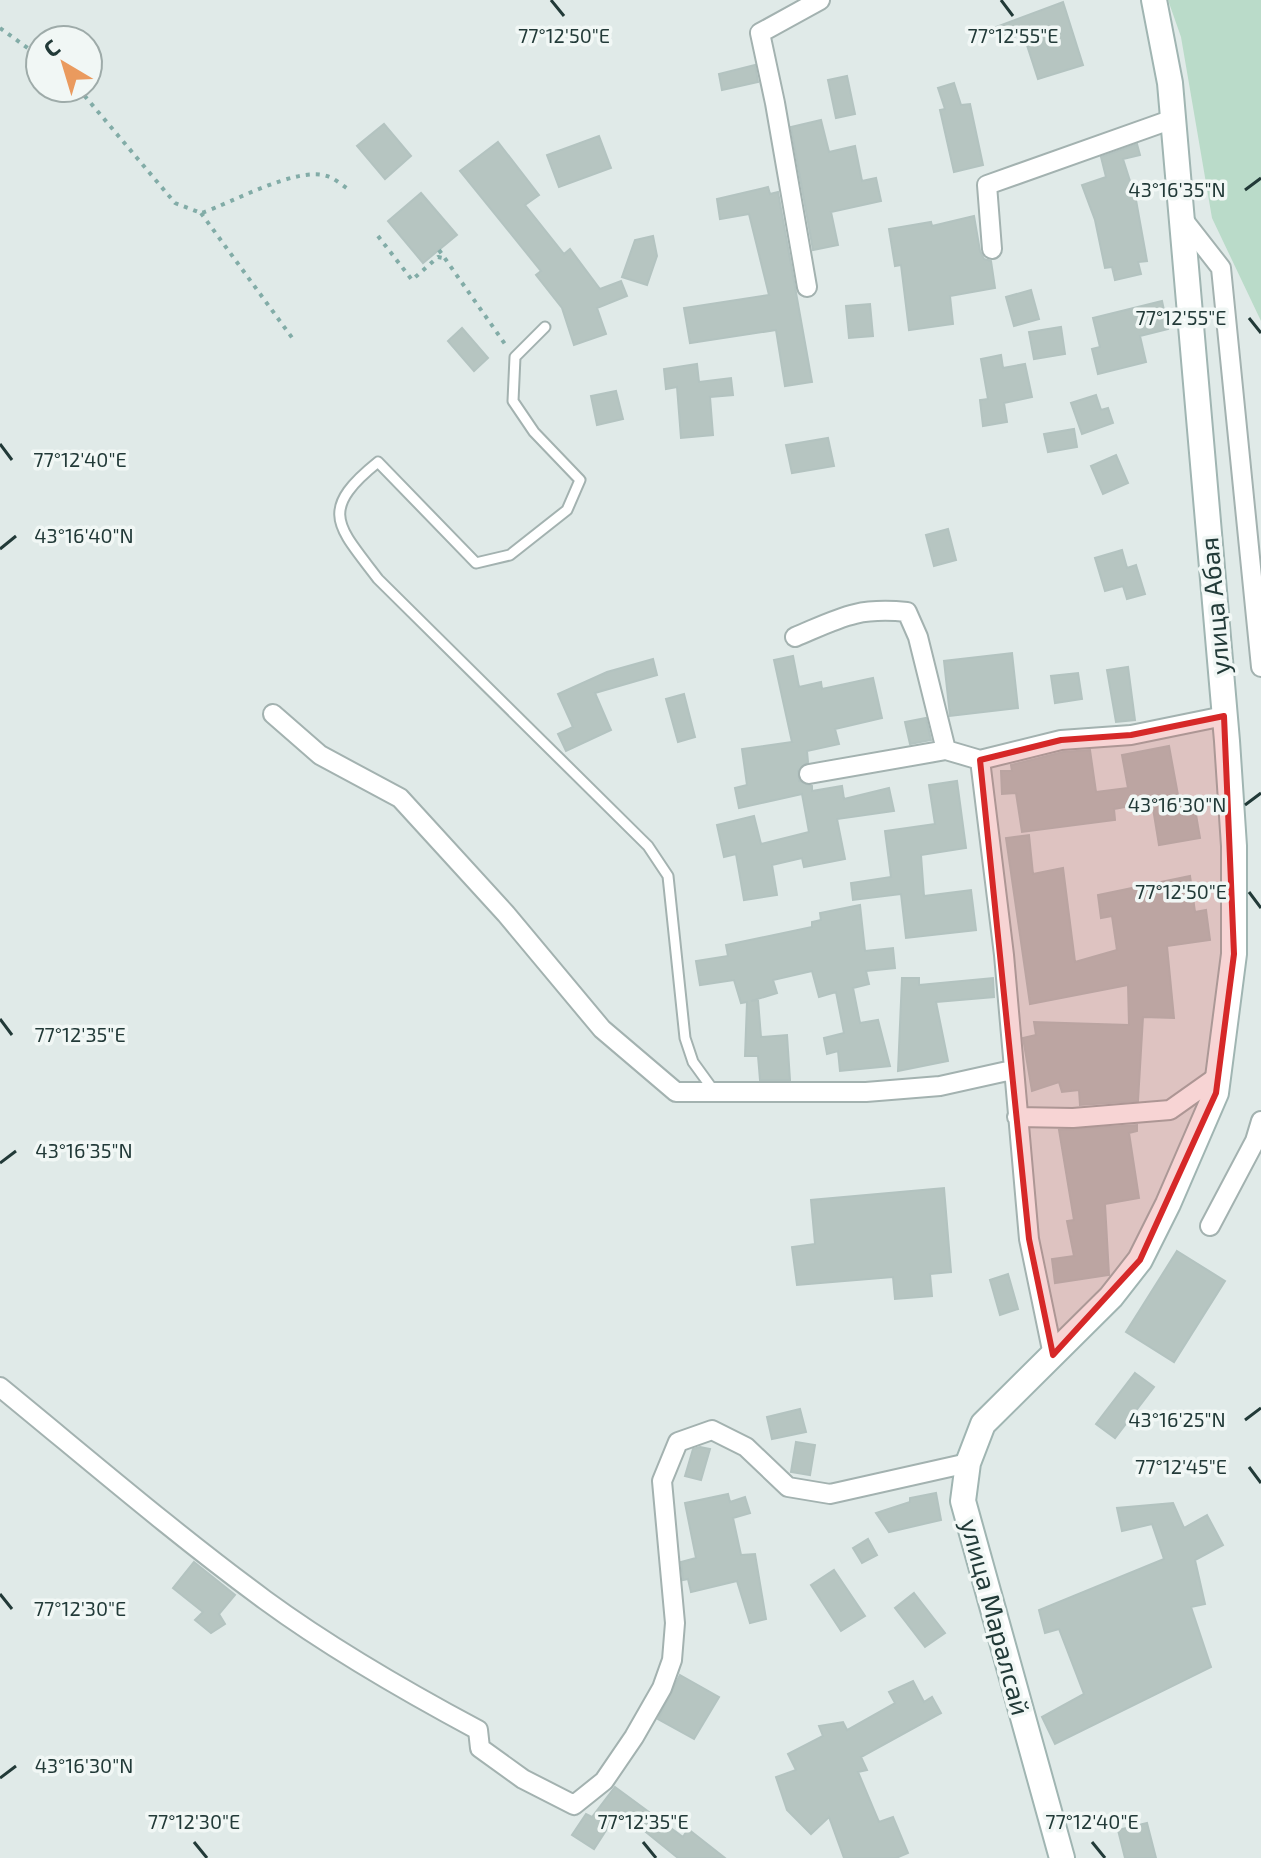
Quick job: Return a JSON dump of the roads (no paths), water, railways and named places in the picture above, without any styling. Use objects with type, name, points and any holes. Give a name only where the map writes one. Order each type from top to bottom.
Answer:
[{"type":"street","points":[[807,287],[773,90],[760,33],[820,0]]},
{"type":"street","name":"улица Абая","points":[[1154,0],[1173,119],[1234,846],[1234,954],[1216,1093],[1168,1204]]},
{"type":"street","points":[[992,249],[987,185],[1173,119]]},
{"type":"street","points":[[1181,215],[1221,268],[1261,667]]},
{"type":"street","points":[[795,637],[854,612],[872,609],[907,612],[918,637],[946,750]]},
{"type":"street","points":[[273,714],[320,755],[400,798],[506,914],[602,1029],[676,1092],[866,1092],[940,1086],[1012,1070]]},
{"type":"street","points":[[809,774],[946,750],[980,760],[1061,740],[1131,735],[1224,716]]},
{"type":"street","points":[[980,760],[1004,955],[1029,1239],[1053,1355]]},
{"type":"street","points":[[1017,1117],[1073,1118],[1170,1110],[1218,1076]]},
{"type":"street","points":[[1210,1226],[1255,1141],[1261,1121]]},
{"type":"street","name":"улица Маралсай","points":[[1062,1858],[963,1501],[968,1463],[983,1424],[1121,1285],[1140,1260],[1168,1204]]},
{"type":"street","points":[[0,1387],[185,1540],[269,1603],[341,1652],[478,1730],[480,1748],[523,1779],[574,1805],[604,1781],[634,1737],[662,1688],[672,1660],[675,1623],[662,1481],[678,1442],[712,1430],[746,1447],[788,1487],[830,1494],[968,1463]]},
{"type":"lane","points":[[545,327],[515,357],[513,401],[534,432],[580,480],[567,510],[510,555],[476,563],[378,462],[354,481],[339,505],[341,529],[378,579],[648,846],[668,876],[685,1038],[693,1062],[716,1094]]}]
